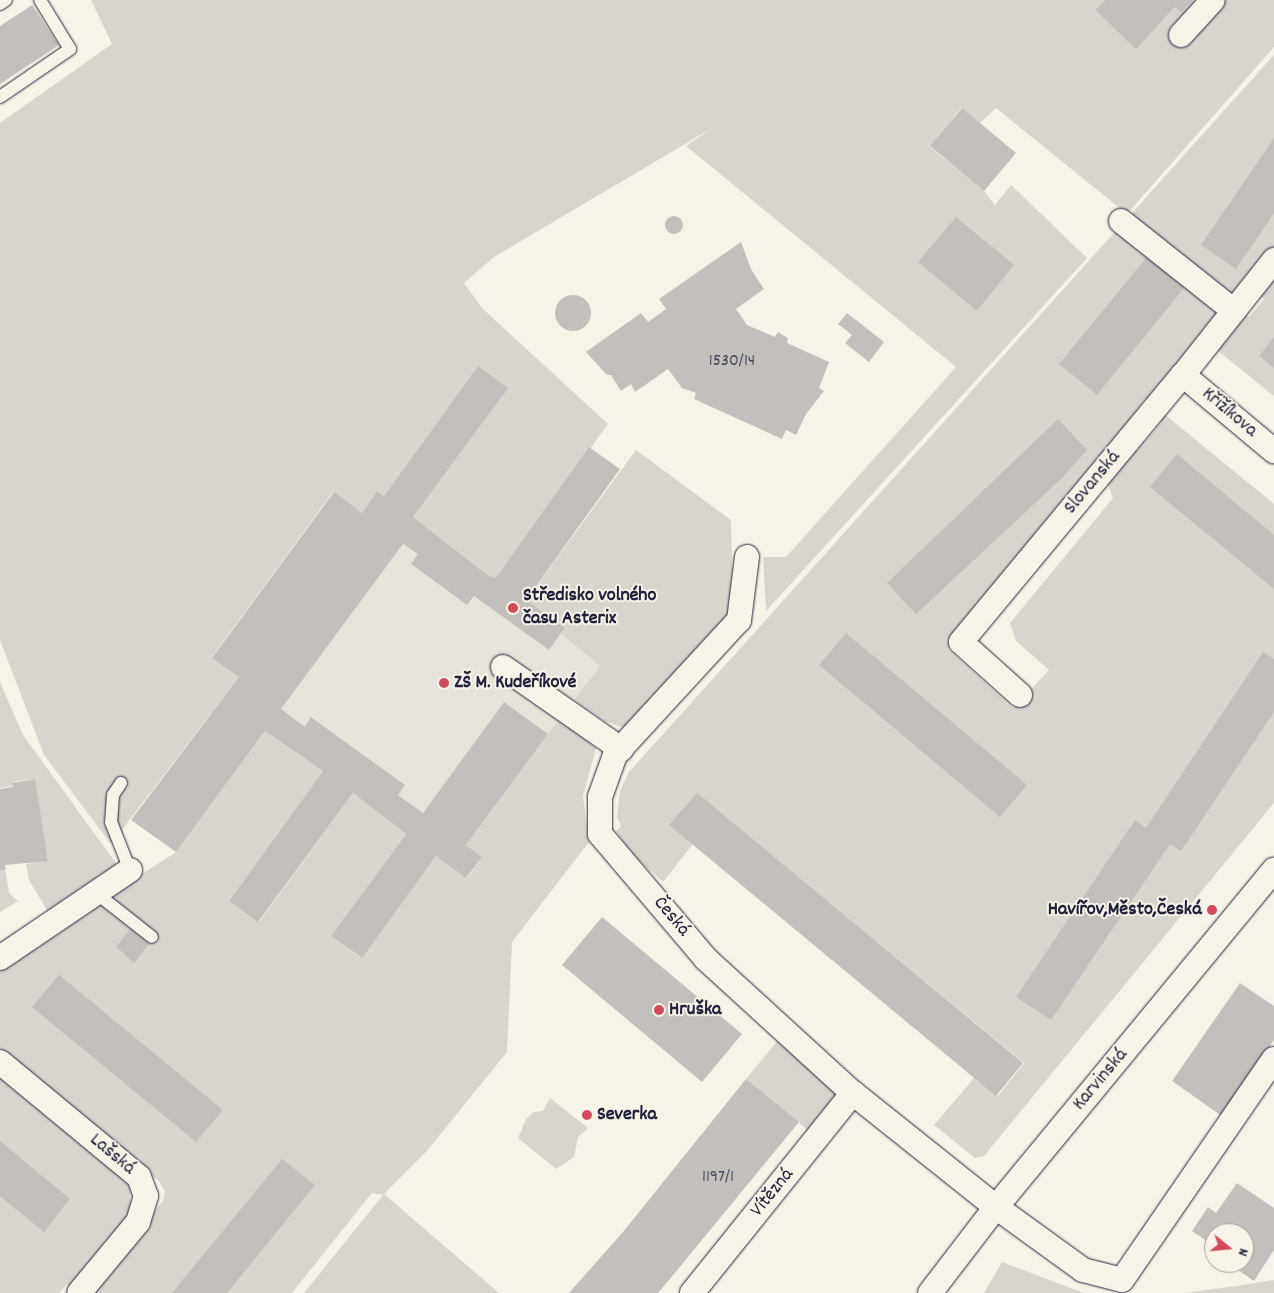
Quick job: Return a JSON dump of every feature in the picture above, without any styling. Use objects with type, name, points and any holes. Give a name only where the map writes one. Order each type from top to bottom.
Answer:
[{"type":"street","points":[[1181,35],[1213,0]]},
{"type":"street","points":[[1121,221],[1234,311]]},
{"type":"street","name":"Slovanská","points":[[1020,695],[961,642],[1183,375],[1274,260]]},
{"type":"street","name":"Křižíkova","points":[[1183,375],[1274,451]]},
{"type":"street","name":"Česká","points":[[747,557],[739,620],[621,749],[600,797],[600,834],[706,959],[853,1093],[996,1207],[1083,1270],[1122,1280],[1274,1059]]},
{"type":"street","points":[[503,667],[621,749]]},
{"type":"street","points":[[0,958],[130,870]]},
{"type":"street","name":"Karvinská","points":[[930,1293],[996,1207],[1274,870]]},
{"type":"street","name":"Lašská","points":[[0,1062],[139,1177],[146,1196],[138,1222],[79,1293]]},
{"type":"street","name":"Vítězná","points":[[692,1293],[853,1093]]},
{"type":"lane","points":[[0,4],[6,0]]},
{"type":"lane","points":[[0,97],[70,49],[40,0]]},
{"type":"lane","points":[[121,783],[113,795],[111,822],[130,870]]},
{"type":"lane","points":[[96,893],[152,937]]},
{"type":"shaded area","points":[[91,0],[1105,0],[1095,10],[1136,48],[1175,7],[1181,13],[1193,0],[1274,0],[1274,47],[1127,214],[996,108],[980,123],[961,108],[930,147],[984,191],[995,205],[1011,185],[1087,258],[766,611],[763,557],[786,557],[956,367],[686,146],[712,128],[494,257],[464,283],[483,309],[608,424],[496,578],[489,576],[413,517],[507,388],[478,366],[384,496],[377,491],[362,513],[333,492],[212,657],[239,677],[111,844],[44,755],[0,640],[0,123],[112,44]]},
{"type":"shaded area","points":[[1274,55],[1274,255],[1152,403],[1146,398],[1137,409],[1143,414],[948,649],[1013,708],[1049,670],[1016,641],[1010,623],[1113,498],[1106,479],[1132,447],[1137,451],[1162,422],[1158,419],[1164,414],[1274,504],[1274,803],[984,1156],[975,1158],[934,1125],[975,1077],[998,1096],[1024,1063],[747,835],[693,844],[663,882],[635,857],[616,831],[621,826],[617,817],[620,791],[629,772]]},
{"type":"shaded area","points":[[1274,277],[1274,396],[1217,350],[1244,313],[1249,317],[1264,299],[1259,295]]},
{"type":"shaded area","points":[[636,450],[731,520],[733,612],[632,725],[624,728],[605,721],[574,700],[600,666],[561,634],[565,628],[526,600]]},
{"type":"shaded area","name":"ZŠ M. Kudeříkové","points":[[403,544],[418,554],[411,564],[467,605],[474,596],[549,650],[561,634],[600,666],[548,734],[504,702],[423,813],[398,795],[405,785],[312,717],[305,727],[281,709]]},
{"type":"shaded area","points":[[0,682],[23,735],[121,870],[51,917],[29,880],[26,864],[48,860],[34,779],[13,782],[13,786],[0,788]]},
{"type":"shaded area","points":[[560,718],[596,748],[583,796],[589,842],[512,942],[507,1052],[426,1152],[384,1194],[499,1293],[304,1293],[383,1195],[372,1193],[292,1293],[86,1293],[163,1201],[165,1192],[160,1182],[0,1054],[0,966],[176,852],[265,731],[323,771],[229,901],[259,922],[353,793],[406,834],[331,936],[361,958],[436,856],[467,878],[482,857],[466,845]]},
{"type":"shaded area","points":[[0,868],[5,868],[9,893],[18,901],[0,912]]},
{"type":"shaded area","points":[[784,1033],[846,1094],[816,1137],[746,1079]]},
{"type":"shaded area","points":[[0,1072],[129,1181],[132,1212],[73,1289],[67,1284],[59,1293],[0,1293]]},
{"type":"shaded area","points":[[550,1098],[588,1128],[578,1137],[574,1157],[556,1169],[518,1138],[526,1119],[534,1112],[543,1111]]},
{"type":"shaded area","points":[[1002,1262],[1084,1293],[984,1293]]},
{"type":"shaded area","points":[[1274,1280],[1274,1293],[1184,1293],[1236,1286]]},
{"type":"building","points":[[1105,0],[1193,0],[1181,13],[1175,7],[1136,49],[1095,10]]},
{"type":"building","points":[[32,5],[59,45],[0,84],[0,26]]},
{"type":"building","points":[[962,108],[1016,153],[984,191],[930,146]]},
{"type":"building","points":[[1274,138],[1274,213],[1236,269],[1201,245]]},
{"type":"building","points":[[674,216],[680,219],[683,225],[680,231],[674,234],[668,231],[665,225],[668,219]]},
{"type":"building","points":[[956,217],[1014,265],[977,311],[918,262]]},
{"type":"building","points":[[741,242],[751,269],[764,289],[736,309],[747,325],[775,337],[778,332],[788,338],[787,343],[829,362],[819,388],[824,391],[806,414],[796,435],[786,430],[782,439],[694,399],[696,393],[682,388],[668,369],[635,392],[631,384],[621,391],[611,375],[607,375],[586,352],[641,313],[648,322],[666,309],[659,299]]},
{"type":"building","points":[[1147,257],[1184,288],[1097,395],[1059,364]]},
{"type":"building","points":[[573,295],[580,296],[586,300],[590,306],[590,320],[586,326],[580,330],[573,331],[566,330],[560,326],[556,320],[555,313],[556,306],[560,300],[566,296]]},
{"type":"building","points":[[847,313],[884,342],[869,362],[845,343],[852,335],[838,324]]},
{"type":"building","points":[[1274,337],[1274,368],[1259,356]]},
{"type":"building","points":[[478,366],[508,388],[413,517],[489,576],[496,578],[589,447],[620,469],[526,600],[565,628],[549,650],[474,596],[467,605],[411,564],[418,554],[403,544],[281,709],[305,727],[311,717],[405,785],[398,795],[423,813],[504,702],[548,734],[466,845],[482,857],[466,878],[436,856],[362,958],[331,936],[406,834],[353,793],[258,922],[229,901],[323,771],[265,731],[176,852],[131,820],[239,677],[212,658],[334,492],[362,513],[377,491],[384,496]]},
{"type":"building","points":[[1058,419],[1087,450],[1061,479],[916,614],[887,583]]},
{"type":"building","points":[[1177,454],[1274,535],[1274,589],[1150,487]]},
{"type":"building","points":[[846,633],[1027,785],[1000,817],[819,665]]},
{"type":"building","points":[[1263,652],[1274,659],[1274,712],[1181,851],[1170,844],[1051,1020],[1016,997],[1135,820],[1146,828]]},
{"type":"building","points":[[35,779],[48,861],[5,865],[6,869],[0,870],[0,789],[13,787],[12,783]]},
{"type":"building","points":[[697,793],[1023,1063],[996,1096],[669,825]]},
{"type":"building","points":[[602,917],[742,1034],[702,1082],[562,965]]},
{"type":"building","points":[[130,929],[149,944],[134,963],[116,947]]},
{"type":"building","points":[[59,975],[223,1110],[196,1142],[32,1007]]},
{"type":"building","points":[[1240,983],[1274,1006],[1274,1040],[1222,1116],[1172,1081]]},
{"type":"building","points":[[746,1079],[799,1122],[674,1274],[658,1293],[569,1293],[623,1232]]},
{"type":"building","points":[[0,1141],[70,1199],[44,1232],[0,1196]]},
{"type":"building","points":[[282,1159],[315,1185],[227,1293],[172,1293]]},
{"type":"building","points":[[1237,1183],[1274,1208],[1274,1250],[1254,1281],[1242,1273],[1254,1273],[1254,1223],[1204,1223],[1204,1239],[1192,1231],[1208,1207],[1216,1213]]},
{"type":"place","name":"Středisko volného času Asterix","points":[[513,608]]},
{"type":"place","name":"ZŠ M. Kudeříkové","points":[[444,683]]},
{"type":"place","name":"Havířov,Město,Česká","points":[[1212,910]]},
{"type":"place","name":"Hruška","points":[[659,1010]]},
{"type":"place","name":"Severka","points":[[587,1115]]}]
